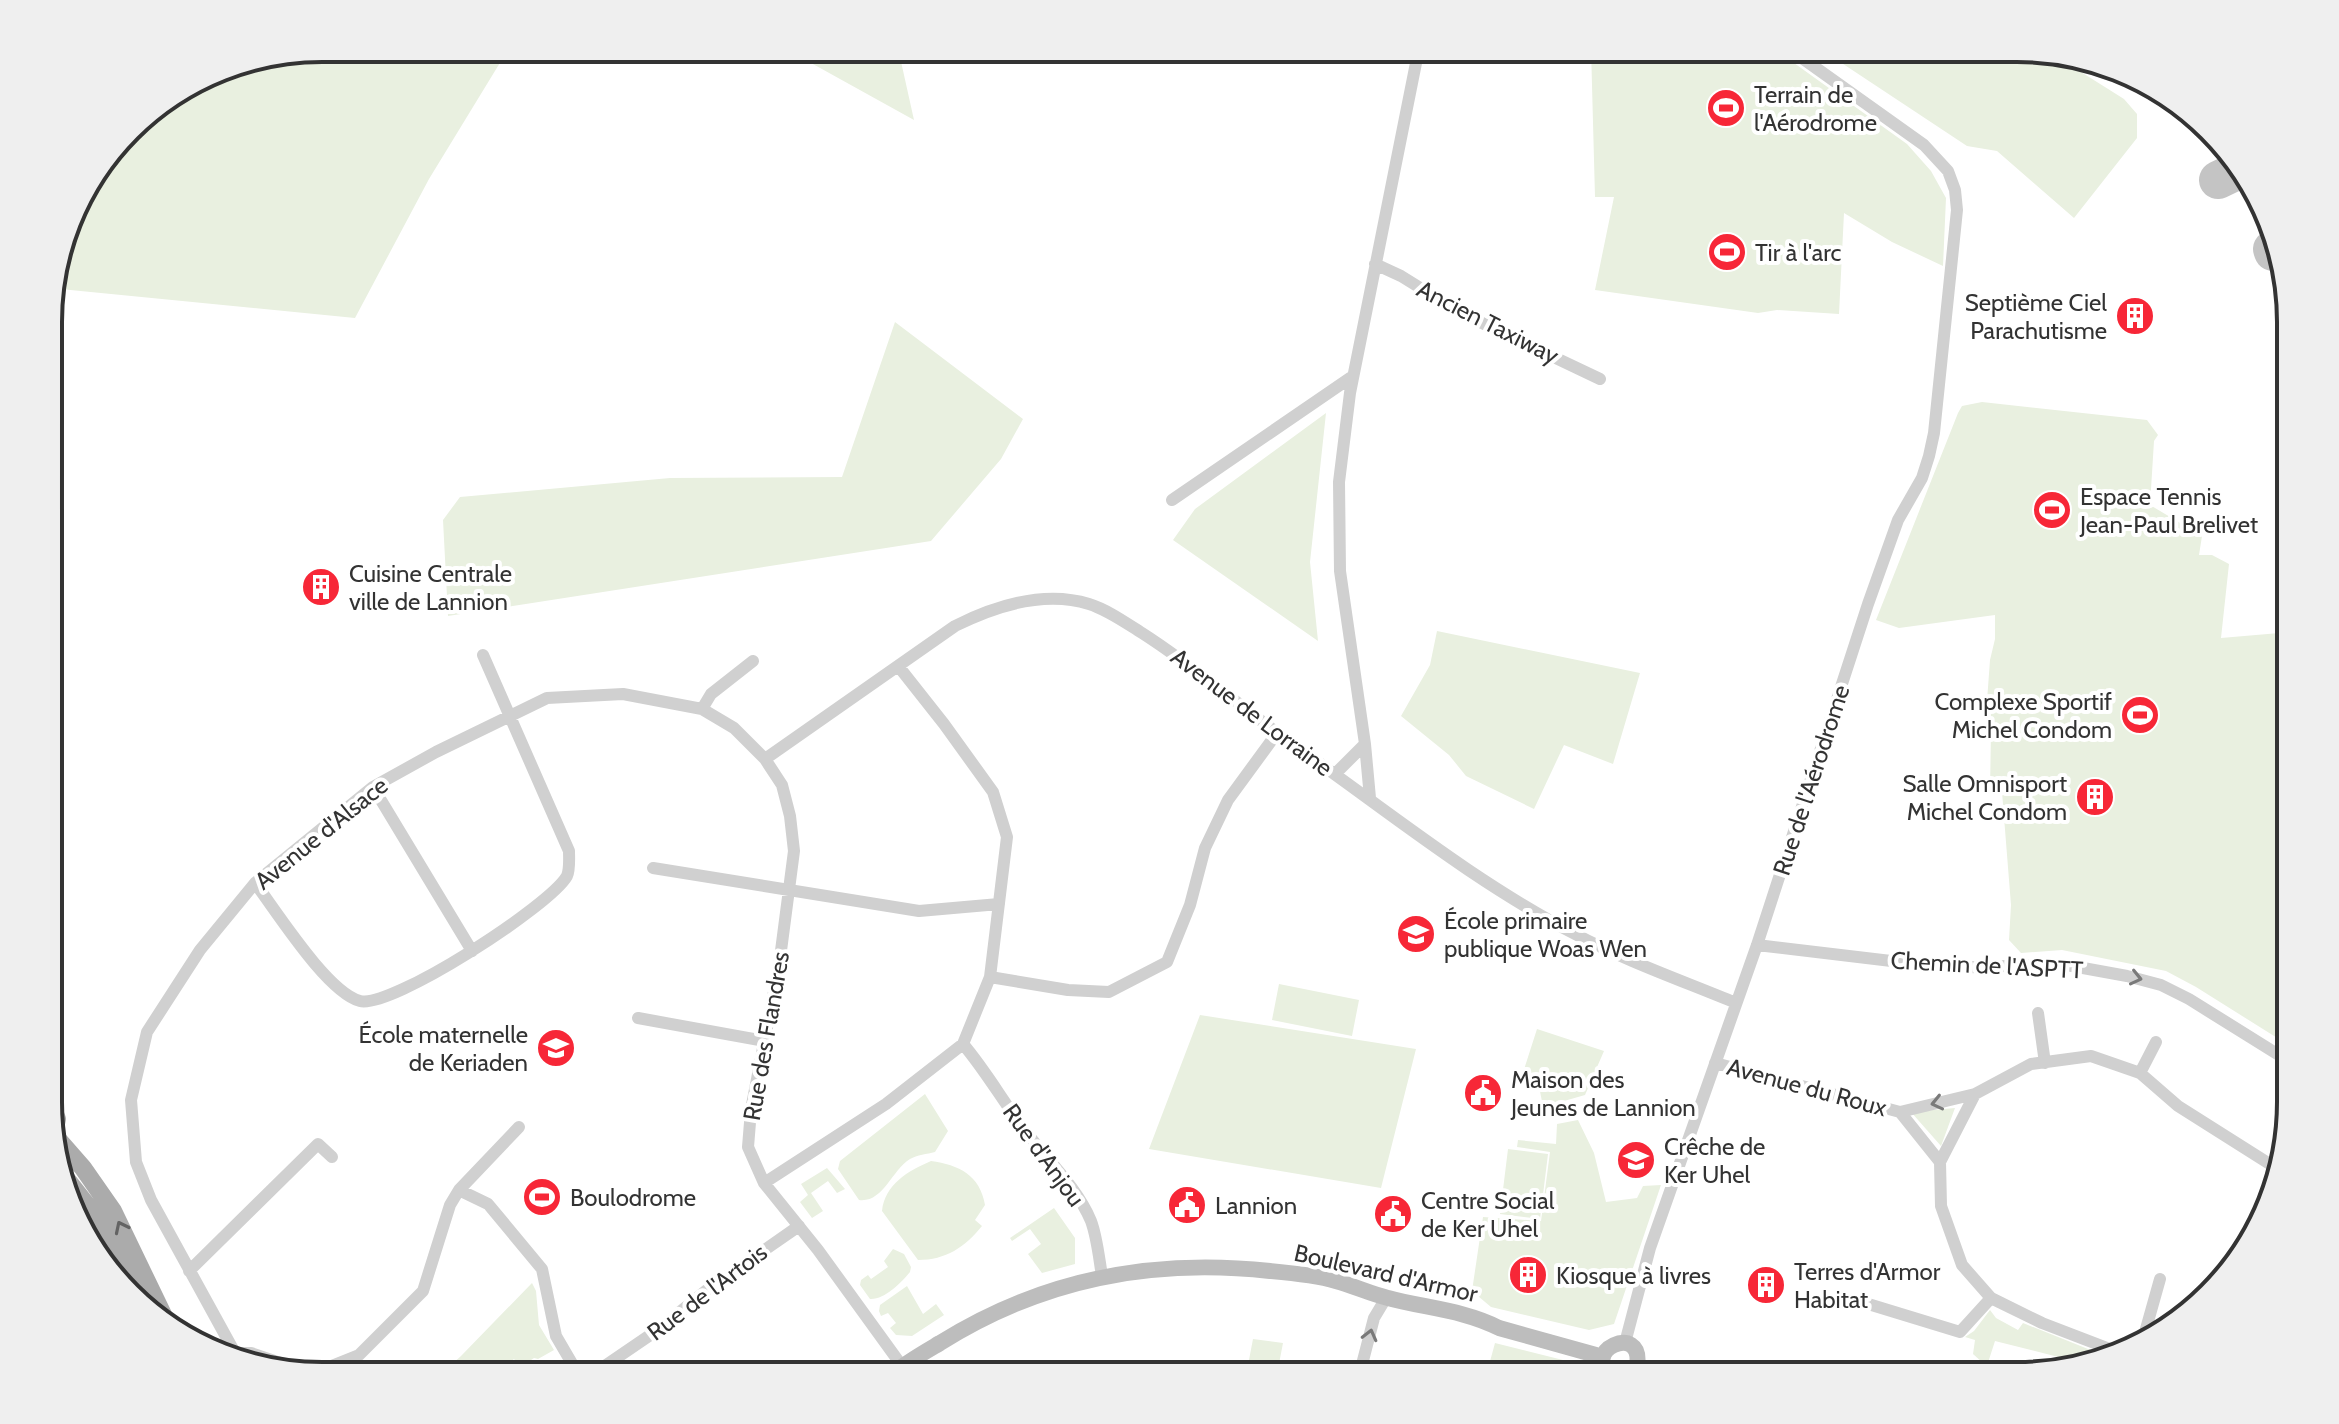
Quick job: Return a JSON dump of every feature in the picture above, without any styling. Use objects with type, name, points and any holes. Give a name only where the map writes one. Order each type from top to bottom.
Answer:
[{"type":"main road","points":[[67,1152],[83,1168],[113,1211],[157,1302]]},
{"type":"main road","points":[[81,1197],[97,1218],[119,1263]]},
{"type":"main road","name":"Boulevard d'Armor","points":[[911,1362],[974,1322],[1019,1301],[1102,1276],[1163,1267],[1244,1268],[1336,1281],[1386,1298],[1449,1310],[1484,1320],[1499,1328],[1603,1357]]},
{"type":"main road","points":[[1604,1361],[1609,1347],[1625,1343],[1637,1354],[1635,1361]]},
{"type":"street","points":[[1370,798],[1340,571],[1339,482],[1353,376],[1416,62]]},
{"type":"street","name":"Rue de l'Aérodrome","points":[[1625,1343],[1650,1248],[1757,945],[1868,604],[1898,520],[1922,478],[1934,433],[1957,210],[1955,190],[1948,171],[1924,145],[1808,62]]},
{"type":"street","name":"Ancien Taxiway","points":[[1375,264],[1401,276],[1459,312],[1600,379]]},
{"type":"street","points":[[1172,500],[1353,376]]},
{"type":"street","name":"Avenue de Lorraine","points":[[765,759],[955,626],[986,611],[1019,602],[1064,599],[1090,604],[1172,652],[1277,733],[1493,885],[1576,934],[1736,1003]]},
{"type":"street","points":[[255,883],[322,972],[344,994],[362,1002],[381,1000],[472,951],[508,928],[551,893],[568,874],[569,851],[483,655]]},
{"type":"street","points":[[702,709],[711,694],[753,661]]},
{"type":"street","points":[[764,1183],[886,1104],[963,1044],[990,977],[1007,837],[993,792],[899,667]]},
{"type":"street","name":"Avenue d'Alsace","points":[[231,1345],[151,1200],[136,1162],[131,1100],[147,1032],[200,950],[255,883],[373,787],[436,752],[547,698],[623,694],[702,709],[734,728],[765,759]]},
{"type":"street","points":[[990,977],[1068,990],[1109,992],[1167,962],[1190,905],[1205,848],[1228,800],[1277,733]]},
{"type":"street","points":[[1335,774],[1365,744]]},
{"type":"street","name":"Rue des Flandres","points":[[765,759],[782,785],[794,851],[765,1041],[751,1110],[748,1147],[764,1183],[799,1226],[890,1362]]},
{"type":"street","points":[[373,787],[472,951]]},
{"type":"street","points":[[653,868],[919,911],[999,904]]},
{"type":"street","name":"Chemin de l'ASPTT","points":[[1757,945],[1950,968],[2059,964],[2127,976],[2161,985],[2189,999],[2276,1053]]},
{"type":"street","points":[[2038,1013],[2045,1063]]},
{"type":"street","points":[[638,1018],[765,1041]]},
{"type":"street","points":[[2140,1073],[2156,1042]]},
{"type":"street","name":"Rue d'Anjou","points":[[963,1044],[1092,1222],[1102,1276]]},
{"type":"street","name":"Avenue du Roux","points":[[1715,1063],[1900,1112],[1975,1094],[2031,1064],[2091,1056],[2140,1073],[2178,1106],[2270,1161]]},
{"type":"street","points":[[1975,1094],[1940,1162],[1941,1206],[1962,1265],[1991,1298],[2042,1323],[2104,1347]]},
{"type":"street","name":"Avenue du Roux","points":[[1900,1112],[1940,1162]]},
{"type":"street","points":[[342,1362],[359,1355],[423,1291],[450,1205],[459,1190],[519,1127]]},
{"type":"street","points":[[189,1271],[318,1144],[332,1157]]},
{"type":"street","name":"Rue de l'Artois","points":[[459,1190],[488,1204],[542,1269],[556,1336],[571,1362]]},
{"type":"street","name":"Rue de l'Artois","points":[[611,1362],[799,1226]]},
{"type":"street","points":[[2146,1327],[2160,1279]]},
{"type":"street","points":[[1363,1361],[1374,1318],[1386,1298]]},
{"type":"street","points":[[1865,1303],[1960,1332],[1991,1298]]},
{"type":"green space","points":[[500,62],[429,179],[355,318],[64,288],[76,238],[106,178],[151,127],[192,97],[238,76],[288,64]]},
{"type":"green space","points":[[809,62],[901,62],[914,120]]},
{"type":"green space","points":[[1591,62],[1793,62],[1907,144],[1931,171],[1946,198],[1943,266],[1892,242],[1844,213],[1839,314],[1777,310],[1758,313],[1595,290],[1614,197],[1595,197]]},
{"type":"green space","points":[[1840,62],[2051,64],[2077,70],[2124,99],[2137,114],[2137,138],[2074,218],[1997,151],[1967,146]]},
{"type":"green space","points":[[895,322],[1023,419],[1001,459],[931,541],[448,616],[443,520],[460,497],[670,478],[842,477]]},
{"type":"green space","name":"Complexe Sportif Michel Condom","points":[[1982,402],[2147,420],[2158,435],[2154,441],[2150,505],[2202,536],[2199,555],[2212,555],[2229,564],[2221,638],[2276,633],[2276,1037],[2166,971],[2062,950],[2021,953],[2009,940],[2011,905],[2002,792],[1990,792],[1991,729],[1987,701],[1995,615],[1899,628],[1876,620],[1962,406]]},
{"type":"green space","points":[[1326,413],[1310,562],[1318,641],[1173,540],[1195,509]]},
{"type":"green space","points":[[1437,631],[1640,673],[1613,764],[1564,745],[1534,809],[1466,776],[1449,755],[1401,716],[1430,665]]},
{"type":"green space","points":[[1279,984],[1359,1000],[1352,1036],[1272,1020]]},
{"type":"green space","points":[[1200,1015],[1416,1049],[1381,1188],[1149,1149]]},
{"type":"green space","points":[[1537,1029],[1604,1051],[1585,1095],[1543,1107],[1539,1086],[1519,1085]]},
{"type":"green space","points":[[925,1094],[948,1131],[935,1152],[910,1159],[881,1192],[867,1200],[859,1200],[838,1169],[840,1161]]},
{"type":"green space","points":[[1955,1108],[1941,1146],[1911,1112]]},
{"type":"green space","points":[[1578,1120],[1594,1153],[1606,1202],[1637,1198],[1643,1186],[1661,1185],[1614,1324],[1589,1330],[1491,1307],[1472,1291],[1483,1217],[1541,1221],[1550,1152],[1517,1147],[1518,1140],[1556,1144],[1557,1124]]},
{"type":"green space","points":[[1508,1149],[1548,1154],[1540,1219],[1500,1214]]},
{"type":"green space","points":[[931,1161],[951,1165],[967,1173],[978,1186],[985,1205],[975,1220],[982,1226],[969,1240],[946,1255],[918,1260],[882,1211],[893,1186],[906,1174]]},
{"type":"green space","points":[[827,1168],[845,1189],[837,1193],[828,1181],[811,1193],[823,1211],[812,1218],[800,1202],[808,1195],[801,1184]]},
{"type":"green space","points":[[1054,1208],[1075,1238],[1075,1264],[1042,1273],[1028,1254],[1041,1244],[1030,1229],[1012,1241],[1010,1238]]},
{"type":"green space","points":[[893,1249],[904,1254],[911,1267],[910,1272],[886,1294],[870,1299],[860,1285],[861,1280],[868,1275],[871,1279],[888,1267],[884,1261]]},
{"type":"green space","points":[[532,1283],[536,1291],[539,1325],[554,1350],[528,1362],[514,1359],[510,1362],[454,1362]]},
{"type":"green space","points":[[907,1286],[923,1314],[936,1304],[944,1315],[912,1336],[896,1335],[890,1328],[896,1323],[888,1313],[881,1316],[879,1311],[880,1305]]},
{"type":"green space","points":[[1990,1310],[1996,1318],[2018,1330],[2023,1323],[2092,1351],[2061,1358],[1995,1341],[1989,1361],[1981,1361],[1973,1354],[1975,1340],[1965,1337],[1974,1331]]},
{"type":"green space","points":[[1253,1339],[1283,1343],[1279,1361],[1249,1361]]},
{"type":"green space","points":[[1495,1343],[1568,1361],[1490,1361]]},
{"type":"taxiway","points":[[2218,180],[2230,174]]},
{"type":"place","name":"Terrain de l'Aérodrome","points":[[1726,108]]},
{"type":"place","name":"Tir à l'arc","points":[[1727,252]]},
{"type":"place","name":"Septième Ciel Parachutisme","points":[[2135,316]]},
{"type":"place","name":"Espace Tennis Jean-Paul Brelivet","points":[[2052,510]]},
{"type":"place","name":"Cuisine Centrale ville de Lannion","points":[[321,587]]},
{"type":"place","name":"Complexe Sportif Michel Condom","points":[[2140,715]]},
{"type":"place","name":"Salle Omnisport Michel Condom","points":[[2095,797]]},
{"type":"place","name":"École primaire publique Woas Wen","points":[[1416,934]]},
{"type":"place","name":"École maternelle de Keriaden","points":[[556,1048]]},
{"type":"place","name":"Maison des Jeunes de Lannion","points":[[1483,1093]]},
{"type":"place","name":"Crêche de Ker Uhel","points":[[1636,1160]]},
{"type":"place","name":"Boulodrome","points":[[542,1197]]},
{"type":"place","name":"Lannion","points":[[1187,1205]]},
{"type":"place","name":"Centre Social de Ker Uhel","points":[[1393,1214]]},
{"type":"place","name":"Kiosque à livres","points":[[1528,1275]]},
{"type":"place","name":"Terres d'Armor Habitat","points":[[1766,1285]]}]
